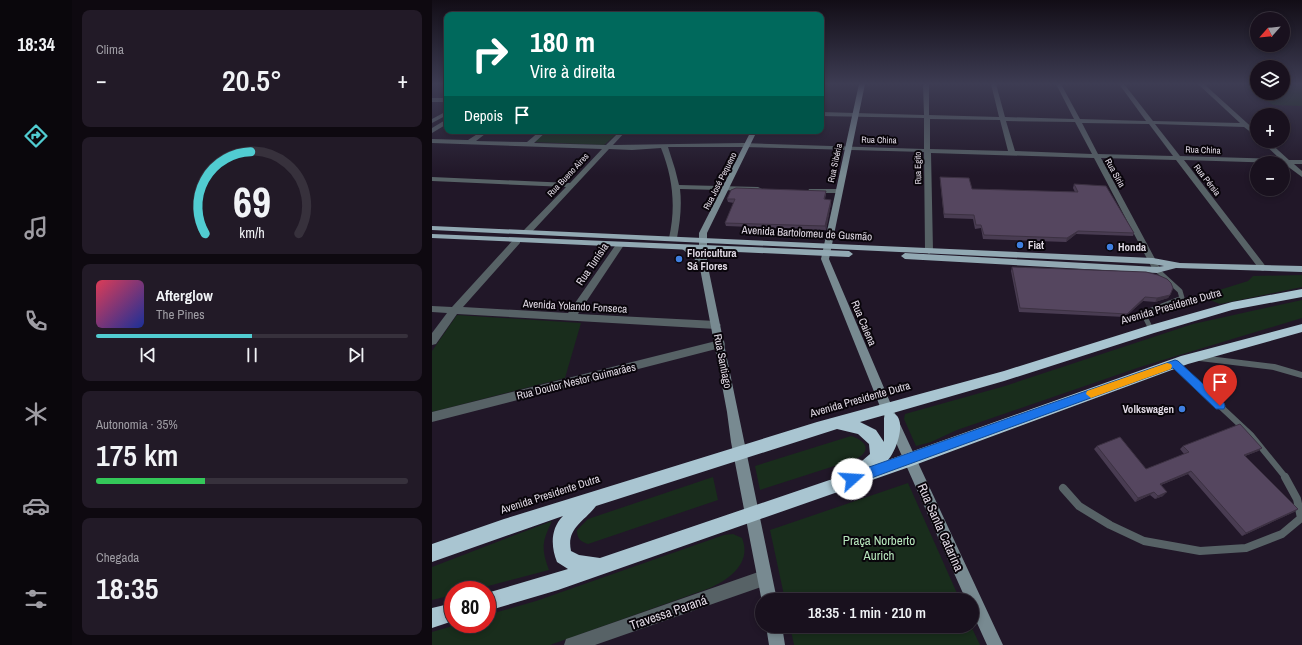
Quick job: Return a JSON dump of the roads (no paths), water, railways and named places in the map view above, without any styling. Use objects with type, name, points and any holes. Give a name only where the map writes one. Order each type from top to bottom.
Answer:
[{"type":"highway","name":"Avenida Presidente Dutra","points":[[432,553],[504,527],[817,428],[889,413],[1151,329],[1232,306],[1302,293]]},
{"type":"highway","points":[[496,599],[558,581],[910,460],[1195,357],[1302,328]]},
{"type":"highway","points":[[838,484],[872,465],[890,447],[893,439],[889,413]]},
{"type":"highway","points":[[817,428],[843,424],[858,426],[866,430],[876,438],[878,445],[878,452],[872,465]]},
{"type":"highway","points":[[592,499],[565,526],[560,541],[563,556],[577,564],[602,565]]},
{"type":"highway","points":[[432,618],[444,615]]},
{"type":"main road","name":"Rua Sibéria","points":[[826,249],[856,114]]},
{"type":"main road","name":"Rua José Pequeno","points":[[705,243],[703,233],[727,188],[753,134]]},
{"type":"main road","name":"Avenida Bartolomeu de Gusmão","points":[[432,228],[673,238],[705,243],[826,249],[1157,270],[1180,266]]},
{"type":"main road","name":"Avenida Bartolomeu de Gusmão","points":[[432,236],[685,248],[705,243]]},
{"type":"main road","name":"Rua Santiago","points":[[705,243],[703,262],[767,593]]},
{"type":"main road","points":[[685,248],[703,262]]},
{"type":"main road","name":"Avenida Bartolomeu de Gusmão","points":[[826,249],[929,251],[1153,261],[1180,266],[1302,269]]},
{"type":"main road","name":"Rua Caiena","points":[[826,249],[829,270],[889,413]]},
{"type":"main road","name":"Rua Santa Catarina","points":[[889,413],[995,645]]},
{"type":"main road","points":[[775,633],[777,645]]},
{"type":"street","points":[[860,114],[1246,125]]},
{"type":"street","points":[[1001,114],[1012,153]]},
{"type":"street","name":"Rua Síria","points":[[1073,114],[1157,270]]},
{"type":"street","name":"Rua Pérsia","points":[[1144,114],[1263,268]]},
{"type":"street","points":[[1234,114],[1250,129]]},
{"type":"street","points":[[432,121],[444,115]]},
{"type":"street","name":"Rua Egito","points":[[927,116],[929,251]]},
{"type":"street","points":[[432,131],[444,123]]},
{"type":"street","points":[[470,142],[482,134]]},
{"type":"street","points":[[529,144],[541,134]]},
{"type":"street","name":"Rua Bueno Aires","points":[[527,232],[620,134]]},
{"type":"street","name":"Rua China","points":[[432,141],[608,147],[747,146],[848,148],[1250,160]]},
{"type":"street","points":[[664,146],[678,187],[678,220],[673,238]]},
{"type":"street","points":[[1272,148],[1280,156]]},
{"type":"street","name":"Rua China","points":[[1290,161],[1302,162]]},
{"type":"street","points":[[1290,164],[1302,175]]},
{"type":"street","points":[[432,180],[572,185]]},
{"type":"street","points":[[678,187],[767,189]]},
{"type":"street","points":[[806,190],[838,191]]},
{"type":"street","points":[[432,340],[454,311],[517,241]]},
{"type":"street","name":"Rua Tunísia","points":[[570,317],[620,245]]},
{"type":"street","name":"Avenida Yolando Fonseca","points":[[432,309],[716,325]]},
{"type":"street","name":"Rua Doutor Nestor Guimarães","points":[[432,417],[720,344]]},
{"type":"street","name":"Travessa Paraná","points":[[572,645],[764,578]]},
{"type":"lane","points":[[1151,329],[1144,315],[1149,311],[1182,298],[1180,291],[1157,270]]},
{"type":"lane","points":[[1195,357],[1274,367],[1302,375]]},
{"type":"lane","points":[[1063,488],[1079,506],[1110,525],[1144,541],[1200,551],[1246,548],[1282,534],[1301,518],[1301,506],[1295,492],[1288,478],[1274,460],[1264,448],[1175,364]]},
{"type":"place","name":"Fiat","points":[[1020,245]]},
{"type":"place","name":"Honda","points":[[1110,247]]},
{"type":"place","name":"Floricultura Sá Flores","points":[[679,259]]},
{"type":"place","name":"Volkswagen","points":[[1182,409]]},
{"type":"park label","name":"Praça Norberto Aurich","points":[[879,548]]}]
